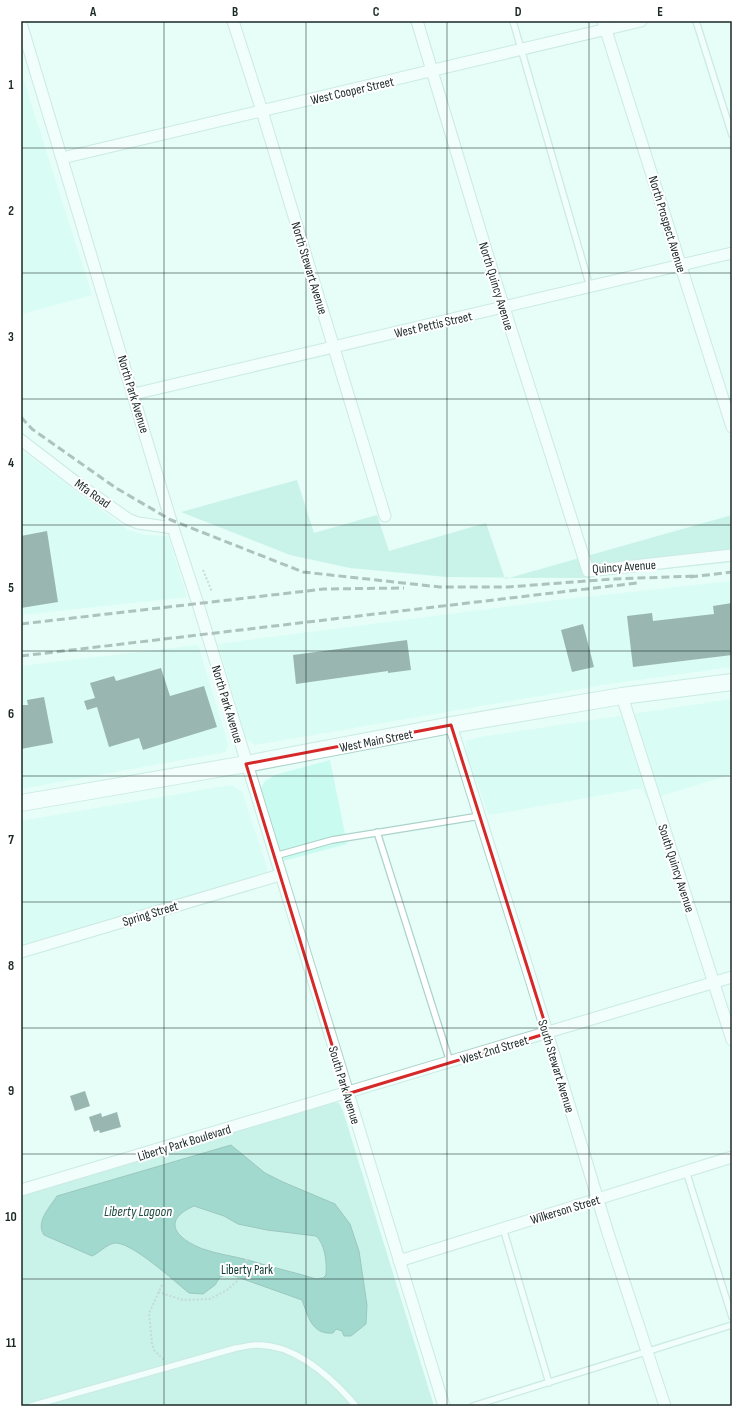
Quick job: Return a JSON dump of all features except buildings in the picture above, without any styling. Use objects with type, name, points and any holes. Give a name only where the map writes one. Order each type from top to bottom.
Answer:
[{"type":"main road","name":"West Main Street","points":[[21,803],[246,764],[451,725],[622,696],[732,682]]},
{"type":"street","name":"North Stewart Avenue","points":[[233,21],[262,111],[385,516]]},
{"type":"street","name":"North Quincy Avenue","points":[[417,21],[504,308],[581,550]]},
{"type":"street","name":"West Cooper Street","points":[[62,158],[522,50],[605,25],[641,21]]},
{"type":"street","name":"North Park Avenue","points":[[21,24],[246,764]]},
{"type":"street","name":"North Prospect Avenue","points":[[605,25],[732,427]]},
{"type":"street","name":"West Pettis Street","points":[[134,394],[504,308],[732,253]]},
{"type":"street","name":"Mfa Road","points":[[21,440],[77,483],[128,519],[138,523],[173,528]]},
{"type":"street","name":"Quincy Avenue","points":[[581,550],[588,571],[732,555]]},
{"type":"street","name":"South Quincy Avenue","points":[[622,696],[732,1040]]},
{"type":"street","name":"South Stewart Avenue","points":[[451,725],[548,1033],[597,1199],[666,1406]]},
{"type":"street","name":"South Park Avenue","points":[[246,764],[444,1406]]},
{"type":"street","name":"Spring Street","points":[[21,952],[280,875]]},
{"type":"street","name":"West 2nd Street","points":[[347,1094],[732,977]]},
{"type":"street","name":"Liberty Park Boulevard","points":[[21,1190],[347,1094]]},
{"type":"street","name":"Wilkerson Street","points":[[399,1261],[732,1157]]},
{"type":"lane","points":[[512,21],[522,50],[590,287]]},
{"type":"lane","points":[[696,21],[732,135]]},
{"type":"lane","points":[[274,856],[332,840],[480,816]]},
{"type":"lane","points":[[377,832],[450,1062]]},
{"type":"lane","points":[[686,1171],[732,1317]]},
{"type":"lane","points":[[503,1228],[549,1383]]},
{"type":"lane","points":[[473,1406],[732,1325]]},
{"type":"lane","points":[[31,1406],[236,1348],[258,1345],[278,1348],[297,1356],[316,1368],[340,1387],[356,1406]]},
{"type":"path","points":[[204,570],[212,592]]},
{"type":"path","points":[[158,1292],[183,1300],[199,1301],[210,1299],[227,1290],[237,1281],[248,1257]]},
{"type":"path","points":[[162,1285],[149,1312],[152,1344],[154,1350],[170,1366]]},
{"type":"highlighted area","points":[[451,725],[548,1033],[347,1094],[246,764]]},
{"type":"shaded area","points":[[21,72],[92,295],[21,314]]},
{"type":"shaded area","points":[[21,450],[128,530],[145,535],[168,536],[187,597],[21,615]]},
{"type":"shaded area","points":[[732,581],[732,667],[609,684],[255,745],[246,738],[218,644],[558,600]]},
{"type":"shaded area","points":[[198,645],[228,744],[226,752],[21,789],[21,666]]},
{"type":"shaded area","points":[[732,699],[732,774],[648,800],[642,788],[489,815],[466,754],[466,741],[480,737]]},
{"type":"shaded area","points":[[330,760],[347,844],[283,861],[260,790],[265,781],[275,775]]},
{"type":"shaded area","points":[[231,785],[242,792],[269,874],[21,948],[21,821]]},
{"type":"green space","points":[[297,480],[314,533],[377,515],[389,551],[486,523],[504,577],[447,577],[350,568],[290,555],[181,512]]},
{"type":"green space","points":[[732,515],[732,562],[582,578],[510,577]]},
{"type":"green space","name":"Liberty Park","points":[[331,1102],[339,1103],[343,1111],[434,1406],[21,1406],[21,1197],[34,1191]]},
{"type":"water","name":"Liberty Lagoon","points":[[231,1145],[265,1173],[335,1204],[350,1224],[359,1251],[367,1305],[366,1324],[351,1336],[344,1336],[342,1331],[336,1329],[333,1333],[320,1331],[315,1327],[309,1318],[302,1300],[229,1274],[220,1277],[215,1285],[203,1294],[189,1293],[141,1255],[131,1248],[121,1244],[111,1244],[92,1256],[44,1235],[41,1225],[42,1220],[57,1196]],"holes":[[[194,1206],[224,1216],[238,1224],[267,1230],[316,1236],[322,1244],[325,1254],[326,1275],[323,1278],[316,1279],[248,1260],[208,1251],[186,1240],[176,1229],[175,1224],[177,1218]]]},
{"type":"railway","points":[[21,417],[32,429],[116,488],[171,520],[303,572],[440,587],[508,587],[613,579],[696,576]]},
{"type":"railway","points":[[690,577],[732,572]]},
{"type":"railway","points":[[21,656],[637,583]]},
{"type":"railway","points":[[21,624],[324,589],[404,588]]}]
